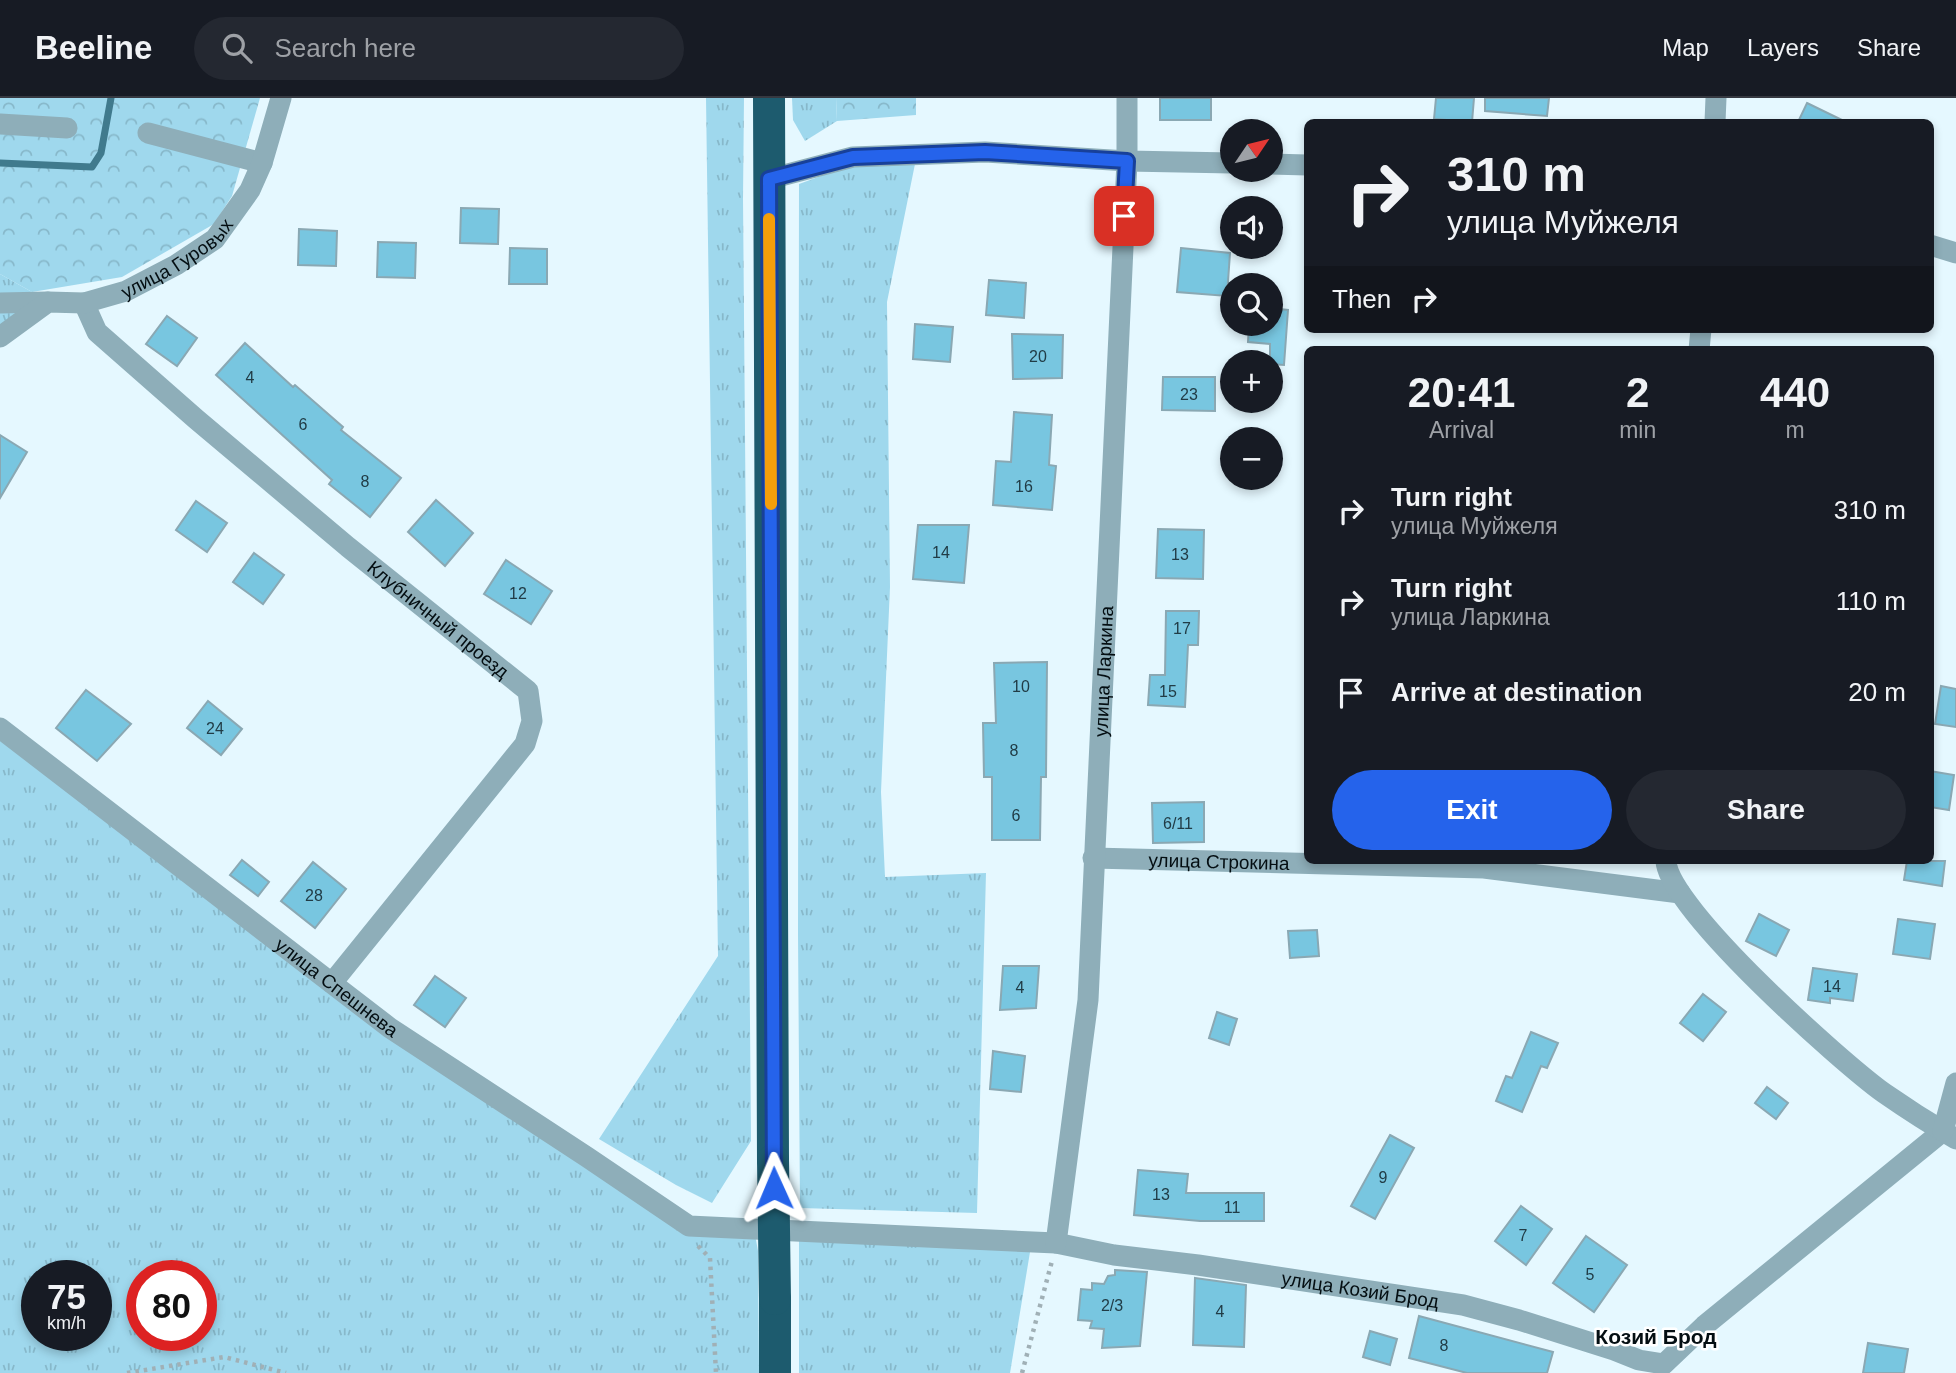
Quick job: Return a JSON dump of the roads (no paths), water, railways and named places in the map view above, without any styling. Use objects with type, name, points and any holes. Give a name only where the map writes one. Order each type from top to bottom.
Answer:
[{"type":"highway","points":[[769,98],[775,1373]]},
{"type":"street","name":"улица Гуровых","points":[[0,303],[85,303],[126,291],[176,265],[215,239],[243,200],[262,163],[281,98]]},
{"type":"street","name":"улица Ларкина","points":[[1056,1244],[1088,1000],[1127,161],[1127,98]]},
{"type":"street","points":[[1715,119],[1716,98]]},
{"type":"street","points":[[0,124],[67,128]]},
{"type":"street","points":[[148,133],[262,163]]},
{"type":"street","points":[[769,179],[853,157],[985,152],[1127,161],[1220,163]]},
{"type":"street","points":[[1283,164],[1304,165]]},
{"type":"street","points":[[1934,246],[1956,253]]},
{"type":"street","points":[[0,337],[48,302]]},
{"type":"street","name":"Клубничный проезд","points":[[85,303],[97,332],[196,419],[348,547],[528,691],[532,720],[525,744],[332,983]]},
{"type":"street","name":"улица Спешнева","points":[[0,728],[390,1028],[688,1226]]},
{"type":"street","name":"улица Строкина","points":[[1093,858],[1304,861]]},
{"type":"street","name":"улица Строкина","points":[[1484,864],[1680,893]]},
{"type":"street","points":[[1666,864],[1680,893],[1719,943],[1841,1059],[1884,1092],[1949,1135],[1956,1083]]},
{"type":"street","name":"улица Козий Брод","points":[[688,1226],[1056,1244],[1114,1255],[1198,1265],[1464,1306],[1519,1320],[1667,1369],[1704,1326],[1949,1135]]},
{"type":"waterway","points":[[0,163],[92,167],[101,153],[111,98]]},
{"type":"district","name":"Козий Брод","points":[[1656,1337]]}]
